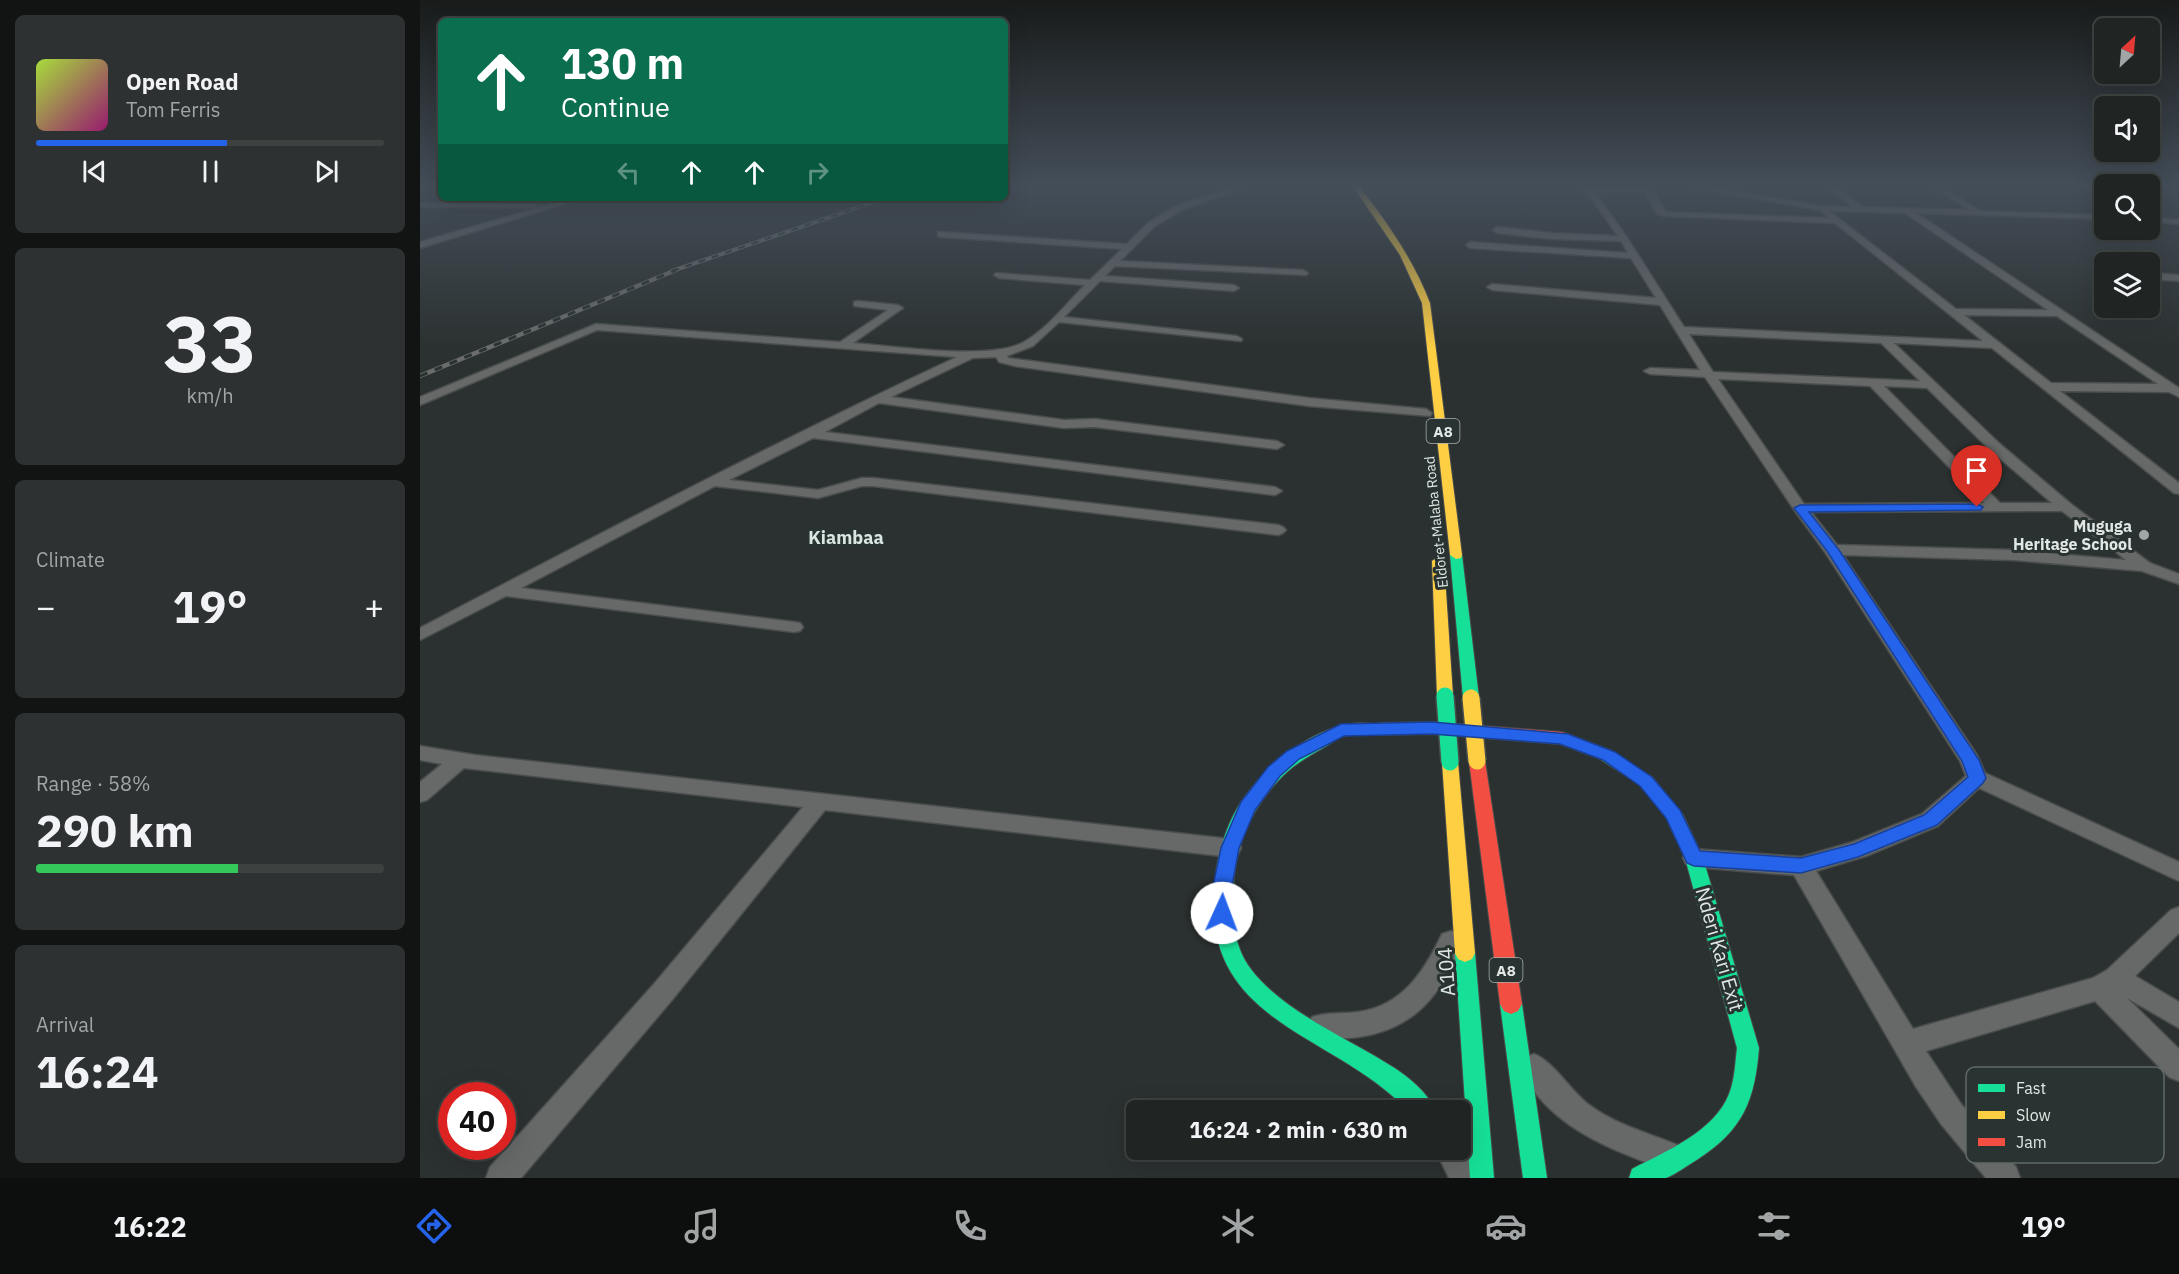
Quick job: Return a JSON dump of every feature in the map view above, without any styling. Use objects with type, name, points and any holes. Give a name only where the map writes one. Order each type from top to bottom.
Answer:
[{"type":"main road","name":"Eldoret-Malaba Road","points":[[1387,240],[1403,274],[1417,314],[1429,449]]},
{"type":"main road","name":"Eldoret-Malaba Road","points":[[1397,240],[1414,270],[1426,303],[1447,464],[1477,761],[1516,1043]]},
{"type":"main road","name":"Eldoret-Malaba Road","points":[[1437,544],[1450,762]]},
{"type":"main road","name":"Nderi Kari Exit","points":[[1230,848],[1247,807],[1274,772],[1293,755],[1341,730],[1432,728],[1562,738],[1609,756],[1651,786],[1674,814],[1694,858],[1736,1002],[1748,1048],[1749,1065],[1748,1078],[1740,1103],[1724,1126],[1712,1138],[1641,1178]]},
{"type":"main road","name":"A104","points":[[1450,762],[1482,1178]]},
{"type":"main road","points":[[1230,848],[1223,886],[1222,913],[1226,946],[1234,965],[1261,997],[1389,1077],[1413,1100]]},
{"type":"main road","name":"A8","points":[[1516,1043],[1535,1178]]},
{"type":"street","points":[[420,245],[437,240]]},
{"type":"street","points":[[1027,240],[1128,247]]},
{"type":"street","points":[[420,401],[596,327],[971,355],[1000,354],[1029,345],[1135,240]]},
{"type":"street","points":[[1625,240],[1709,374],[1800,508],[1832,550],[1970,760],[1977,778],[2179,872]]},
{"type":"street","points":[[1862,240],[2179,490]]},
{"type":"street","points":[[1949,240],[2176,390]]},
{"type":"street","points":[[1470,245],[1635,256]]},
{"type":"street","points":[[1113,263],[1302,273]]},
{"type":"street","points":[[999,275],[1234,288]]},
{"type":"street","points":[[2160,277],[2179,278]]},
{"type":"street","points":[[1492,287],[1664,302]]},
{"type":"street","points":[[843,345],[898,308],[858,304]]},
{"type":"street","points":[[1953,312],[2059,313]]},
{"type":"street","points":[[1057,319],[1238,339]]},
{"type":"street","points":[[1681,330],[1995,345]]},
{"type":"street","points":[[1885,341],[1995,447],[2066,507],[2145,567],[2179,579]]},
{"type":"street","points":[[1000,354],[1007,362],[1048,368],[1299,400],[1426,413]]},
{"type":"street","points":[[420,635],[713,482],[877,399],[971,355]]},
{"type":"street","points":[[1650,371],[1930,385]]},
{"type":"street","points":[[1874,383],[1996,507]]},
{"type":"street","points":[[2049,387],[2176,390]]},
{"type":"street","points":[[877,399],[1064,424],[1095,423],[1277,445]]},
{"type":"street","points":[[811,434],[1275,491]]},
{"type":"street","points":[[713,482],[818,494],[853,484],[873,482],[1278,530]]},
{"type":"street","points":[[1800,508],[2066,507]]},
{"type":"street","points":[[1832,550],[2013,555],[2145,567],[2179,567]]},
{"type":"street","points":[[503,591],[794,627]]},
{"type":"street","points":[[420,753],[1230,848]]},
{"type":"street","points":[[420,794],[461,759]]},
{"type":"street","points":[[1694,858],[1801,866],[1858,850],[1930,820],[1977,778]]},
{"type":"street","points":[[501,1178],[633,1029],[820,801]]},
{"type":"street","points":[[1801,866],[1906,1044],[1951,1113],[1966,1131]]},
{"type":"street","points":[[1303,1025],[1355,1026],[1380,1019],[1413,1002],[1430,986],[1438,974],[1461,913]]},
{"type":"street","points":[[1906,1044],[2108,983],[2179,917]]},
{"type":"street","points":[[2108,983],[2179,1016]]},
{"type":"street","points":[[2108,983],[2179,1068]]},
{"type":"street","points":[[1516,1043],[1556,1096],[1600,1131],[1675,1157]]},
{"type":"street","points":[[1455,1160],[1464,1178]]},
{"type":"street","points":[[1993,1163],[2005,1178]]},
{"type":"railway","points":[[672,271],[763,240]]},
{"type":"railway","points":[[420,376],[676,270]]},
{"type":"traffic: fast","points":[[1456,555],[1471,698]]},
{"type":"traffic: fast","points":[[1445,696],[1450,762]]},
{"type":"traffic: fast","points":[[1380,729],[1352,729],[1335,733],[1291,759],[1260,790],[1245,810],[1233,838],[1224,878],[1222,918],[1230,951],[1246,978],[1268,1001],[1295,1021],[1392,1079],[1413,1100]]},
{"type":"traffic: fast","points":[[1606,755],[1646,781],[1674,815],[1694,858],[1748,1048],[1745,1076],[1739,1098],[1730,1116],[1718,1130],[1702,1142],[1641,1178]]},
{"type":"traffic: fast","points":[[1465,953],[1482,1178]]},
{"type":"traffic: fast","points":[[1511,1004],[1535,1178]]},
{"type":"traffic: slow","points":[[1395,240],[1412,269],[1426,303],[1456,555]]},
{"type":"traffic: slow","points":[[1438,561],[1445,696]]},
{"type":"traffic: slow","points":[[1471,698],[1477,761]]},
{"type":"traffic: slow","points":[[1450,762],[1465,953]]},
{"type":"traffic: jam","points":[[1380,729],[1432,728],[1562,738],[1606,755]]},
{"type":"traffic: jam","points":[[1477,761],[1511,1004]]},
{"type":"place","name":"Muguga Heritage School","points":[[2144,535]]},
{"type":"district","name":"Kiambaa","points":[[846,537]]},
{"type":"route","points":[[1222,913],[1223,886],[1230,848],[1239,821],[1247,807],[1274,772],[1293,755],[1341,730],[1432,728],[1562,738],[1609,756],[1646,781],[1674,814],[1694,858],[1801,866],[1858,850],[1930,820],[1977,778],[1970,760],[1832,550],[1800,508],[1977,507]]}]
